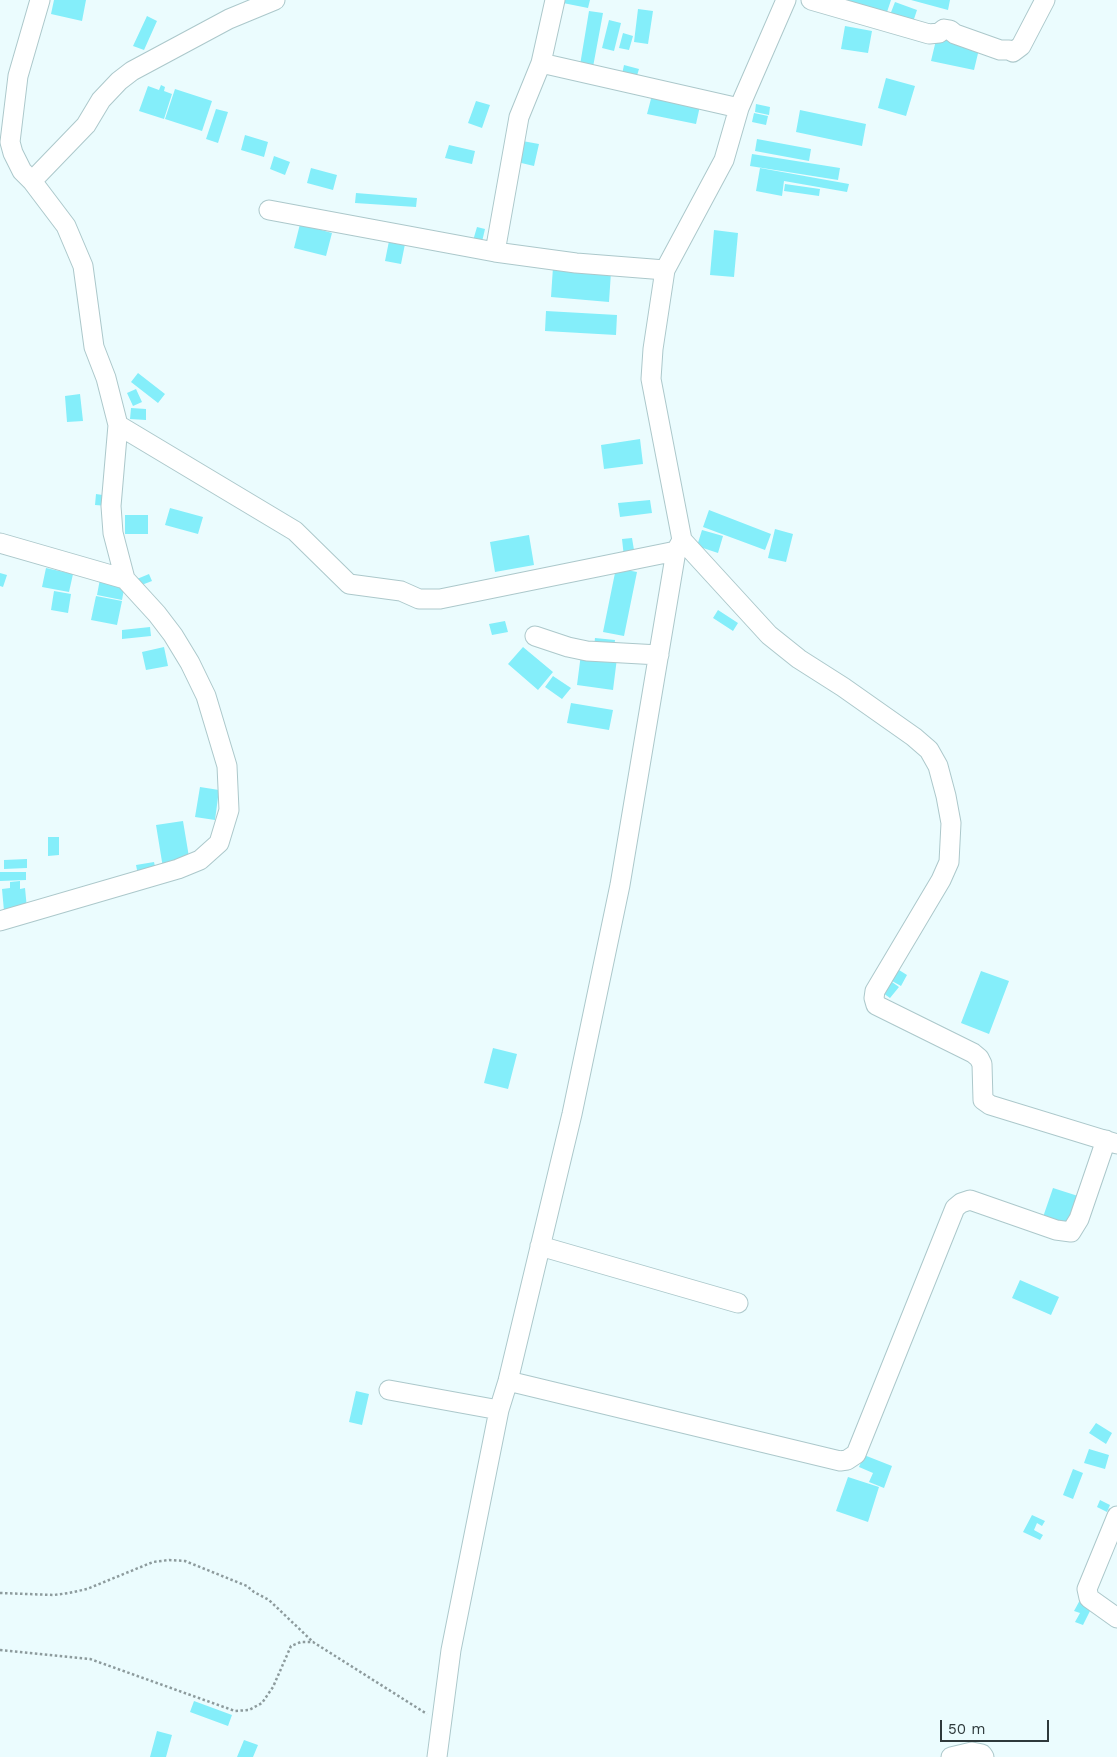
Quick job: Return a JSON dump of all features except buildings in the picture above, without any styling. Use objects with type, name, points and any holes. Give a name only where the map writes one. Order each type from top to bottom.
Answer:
[{"type":"street","points":[[0,921],[178,869],[200,860],[219,843],[229,810],[227,766],[206,696],[190,663],[173,635],[157,614],[125,579],[113,533],[110,506],[118,425],[106,378],[94,346],[83,266],[66,226],[32,181],[22,172],[10,142],[18,76],[40,0]]},
{"type":"street","points":[[32,181],[86,125],[101,100],[118,81],[229,19],[275,0]]},
{"type":"street","points":[[495,252],[519,117],[541,63],[555,0]]},
{"type":"street","points":[[437,1757],[451,1650],[499,1410],[508,1381],[572,1114],[620,886],[679,545],[651,379],[652,350],[665,270],[724,160],[739,108],[786,0]]},
{"type":"street","points":[[811,0],[929,34],[939,33],[944,29],[950,30],[955,34],[1000,50],[1013,52],[1021,46],[1045,0]]},
{"type":"street","points":[[541,63],[739,108]]},
{"type":"street","points":[[269,210],[495,252],[576,263],[665,270]]},
{"type":"street","points":[[118,425],[295,531],[348,584],[401,591],[419,598],[440,599],[679,545]]},
{"type":"street","points":[[0,543],[125,579]]},
{"type":"street","points":[[508,1381],[840,1461],[847,1460],[856,1454],[955,1208],[961,1203],[970,1200],[1056,1230],[1071,1232],[1079,1219],[1112,1142],[990,1105],[983,1100],[982,1064],[979,1058],[973,1053],[876,1005],[875,991],[941,880],[949,862],[951,823],[938,766],[929,750],[914,737],[843,687],[799,659],[775,640],[679,545]]},
{"type":"street","points":[[535,636],[587,651],[659,655]]},
{"type":"street","points":[[540,1246],[738,1303]]},
{"type":"street","points":[[389,1390],[499,1410]]},
{"type":"street","points":[[1117,1516],[1086,1589],[1089,1598],[1117,1618]]},
{"type":"street","points":[[951,1757],[972,1752],[982,1754],[984,1757]]},
{"type":"path","points":[[0,1593],[54,1595],[69,1593],[87,1589],[153,1562],[169,1560],[186,1561],[246,1586],[269,1600],[313,1642],[440,1723]]},
{"type":"path","points":[[0,1650],[90,1659],[235,1711],[249,1710],[262,1703],[272,1687],[291,1646],[301,1642],[313,1642]]}]
